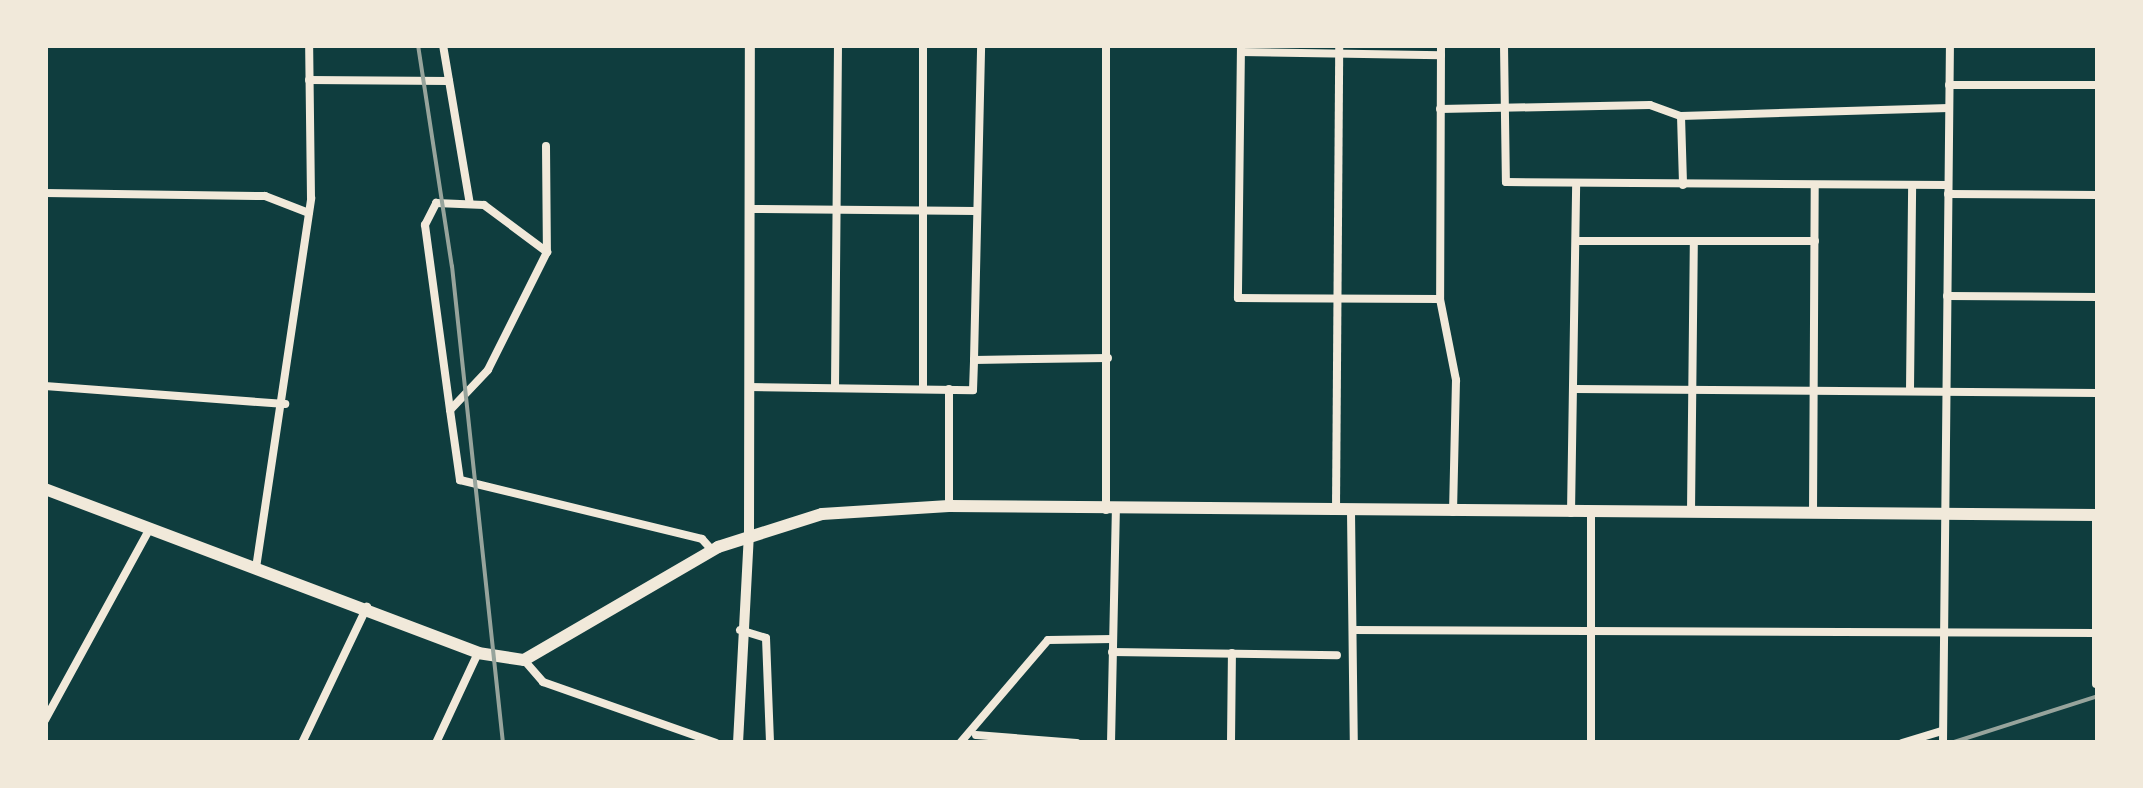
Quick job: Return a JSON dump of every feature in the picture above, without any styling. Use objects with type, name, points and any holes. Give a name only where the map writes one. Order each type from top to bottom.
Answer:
[{"type":"main road","points":[[45,490],[367,607],[478,653],[524,660],[712,550],[749,534],[822,514],[949,506],[2097,515]]},
{"type":"street","points":[[256,568],[285,404],[286,319],[309,213],[309,45]]},
{"type":"street","points":[[443,45],[470,204]]},
{"type":"street","points":[[738,743],[740,630],[749,534],[750,45]]},
{"type":"street","points":[[835,388],[838,45]]},
{"type":"street","points":[[923,45],[923,389]]},
{"type":"street","points":[[749,387],[973,390],[981,45]]},
{"type":"street","points":[[1106,45],[1111,743]]},
{"type":"street","points":[[1504,45],[1508,109],[1506,182],[1912,184],[2098,195]]},
{"type":"street","points":[[1943,743],[1950,45]]},
{"type":"street","points":[[1440,299],[1238,298],[1241,48],[1441,50],[1440,299],[1456,380],[1454,512]]},
{"type":"street","points":[[1339,49],[1339,298],[1354,743]]},
{"type":"street","points":[[309,80],[449,81]]},
{"type":"street","points":[[1949,85],[2098,85]]},
{"type":"street","points":[[1440,109],[1650,105],[1681,116],[1949,108]]},
{"type":"street","points":[[1681,116],[1683,184]]},
{"type":"street","points":[[450,410],[488,370],[547,252],[546,146]]},
{"type":"street","points":[[1572,513],[1576,184]]},
{"type":"street","points":[[1910,390],[1912,184]]},
{"type":"street","points":[[1813,514],[1815,185]]},
{"type":"street","points":[[45,193],[264,196],[309,213]]},
{"type":"street","points":[[547,252],[470,204],[436,202],[425,225],[460,480],[702,538],[712,550]]},
{"type":"street","points":[[750,209],[976,211]]},
{"type":"street","points":[[1691,512],[1694,241]]},
{"type":"street","points":[[1576,242],[1815,241]]},
{"type":"street","points":[[1947,296],[2098,297]]},
{"type":"street","points":[[974,360],[1108,358]]},
{"type":"street","points":[[45,386],[285,404]]},
{"type":"street","points":[[1575,388],[2098,393]]},
{"type":"street","points":[[949,389],[949,506]]},
{"type":"street","points":[[1591,513],[1591,743]]},
{"type":"street","points":[[2096,684],[2097,515]]},
{"type":"street","points":[[45,720],[150,528]]},
{"type":"street","points":[[302,743],[367,607]]},
{"type":"street","points":[[740,630],[766,638],[770,743]]},
{"type":"street","points":[[1352,630],[1588,634],[2096,633]]},
{"type":"street","points":[[960,743],[976,735],[1037,647],[1112,640]]},
{"type":"street","points":[[1112,652],[1338,655]]},
{"type":"street","points":[[436,743],[478,653]]},
{"type":"street","points":[[1231,743],[1232,653]]},
{"type":"street","points":[[524,660],[543,682],[716,743]]},
{"type":"street","points":[[1902,743],[1942,731]]},
{"type":"street","points":[[976,735],[1077,743]]},
{"type":"railway","points":[[418,45],[452,266],[503,743]]},
{"type":"railway","points":[[1951,743],[2098,696]]}]
